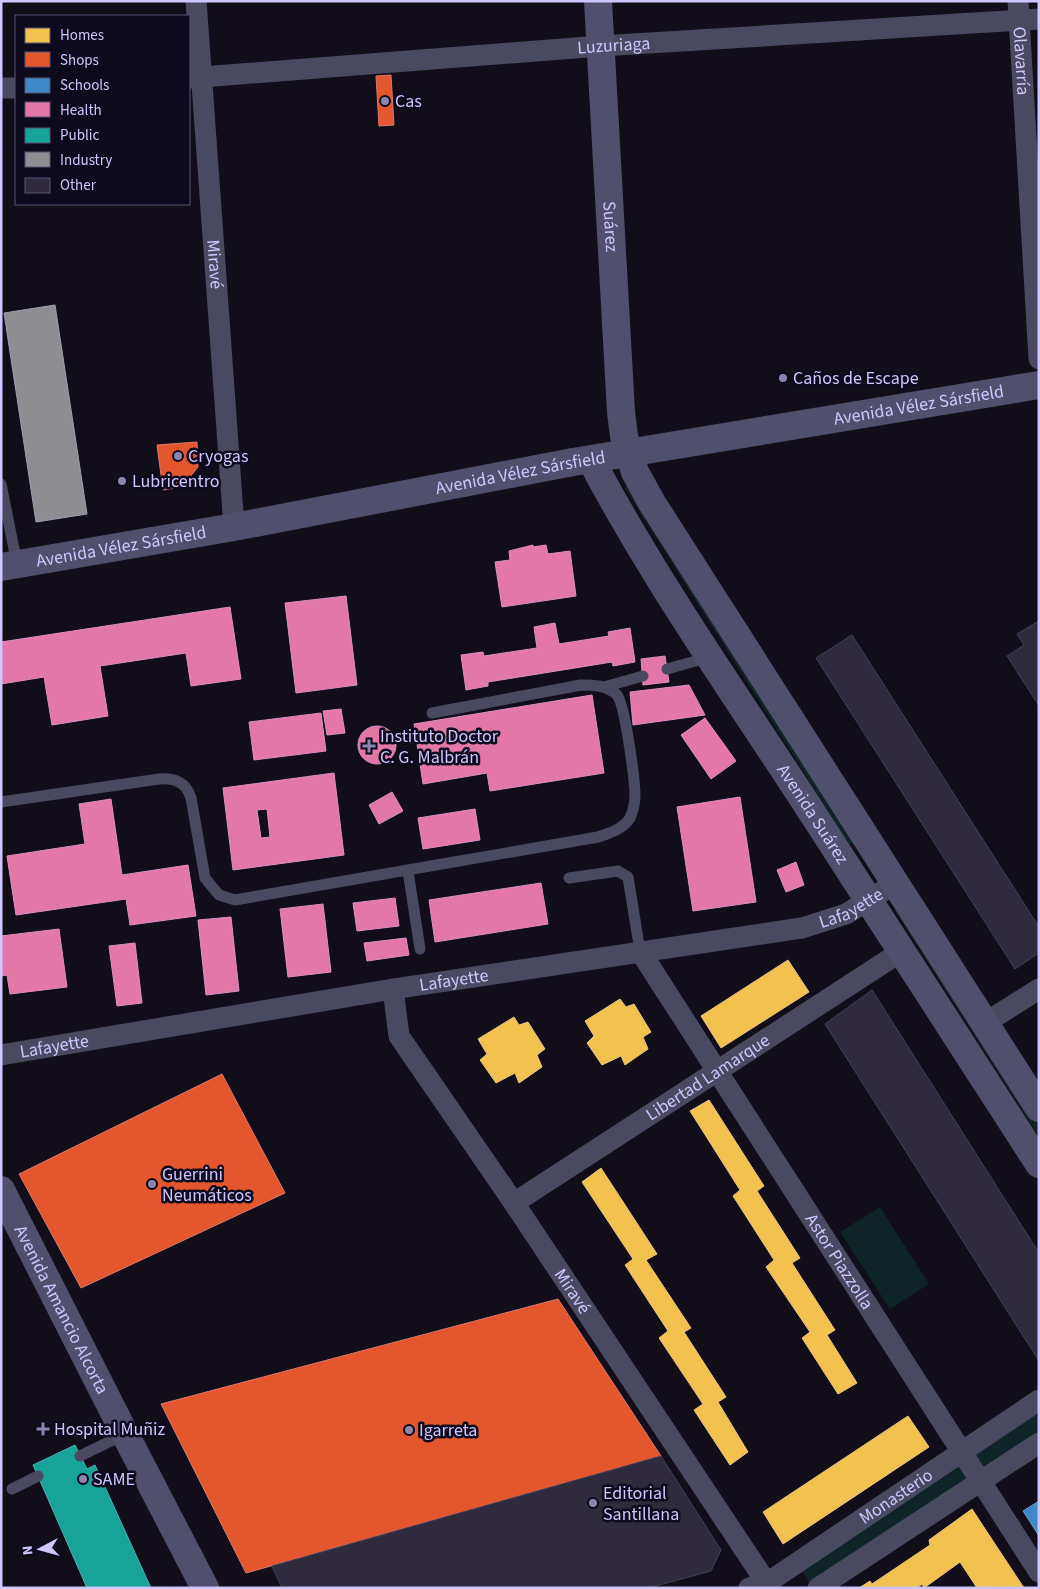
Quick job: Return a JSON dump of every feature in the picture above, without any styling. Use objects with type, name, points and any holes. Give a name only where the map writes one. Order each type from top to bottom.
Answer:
[{"type":"street","name":"Miravé","points":[[196,1],[195,77],[234,527]]},
{"type":"street","name":"Suárez","points":[[598,1],[621,412],[629,453]]},
{"type":"street","name":"Luzuriaga","points":[[195,77],[1025,13]]},
{"type":"street","name":"Olavarría","points":[[1025,13],[1039,359]]},
{"type":"street","points":[[1,88],[15,88]]},
{"type":"street","name":"Avenida Vélez Sársfield","points":[[9,566],[234,527],[629,453],[1039,385]]},
{"type":"street","name":"Avenida Suárez","points":[[629,453],[635,472],[652,503],[1039,1108]]},
{"type":"street","name":"Avenida Suárez","points":[[592,460],[616,507],[710,658],[870,900],[1039,1164]]},
{"type":"street","name":"Lafayette","points":[[1,1055],[393,990],[802,928],[846,914],[896,883]]},
{"type":"street","name":"Libertad Lamarque","points":[[514,1203],[716,1070],[902,951]]},
{"type":"street","name":"Astor Piazzolla","points":[[640,952],[1039,1572]]},
{"type":"street","points":[[985,1024],[1039,989]]},
{"type":"street","name":"Miravé","points":[[393,990],[400,1036],[514,1203],[762,1586]]},
{"type":"street","name":"Avenida Amancio Alcorta","points":[[1,1190],[205,1588]]},
{"type":"street","name":"Monasterio","points":[[762,1586],[1039,1400]]},
{"type":"street","name":"Monasterio","points":[[818,1588],[1039,1443]]},
{"type":"lane","points":[[1,484],[9,566]]},
{"type":"lane","points":[[667,670],[710,658]]},
{"type":"lane","points":[[432,712],[581,685],[604,687],[642,676]]},
{"type":"lane","points":[[1,802],[167,778],[181,782],[187,788],[191,798],[205,878],[219,895],[235,900],[598,837],[615,831],[624,825],[630,818],[633,809],[634,782],[620,701],[611,691],[604,687]]},
{"type":"lane","points":[[408,871],[420,949]]},
{"type":"lane","points":[[569,878],[618,871],[628,877],[640,952]]},
{"type":"lane","points":[[80,1456],[125,1434]]},
{"type":"lane","points":[[12,1489],[38,1476]]},
{"type":"green space","points":[[628,485],[855,842],[854,844],[849,844],[626,490],[625,488]]},
{"type":"green space","points":[[901,907],[1039,1124],[1039,1137],[895,911],[895,908]]},
{"type":"green space","points":[[880,1207],[929,1284],[890,1309],[840,1232]]},
{"type":"green space","points":[[1039,1413],[1039,1435],[984,1471],[974,1456]]},
{"type":"green space","points":[[959,1465],[969,1481],[809,1582],[798,1566]]},
{"type":"building: Homes","points":[[788,960],[809,992],[721,1048],[701,1016]]},
{"type":"building: Homes","points":[[620,999],[626,1007],[634,1004],[651,1032],[643,1037],[648,1049],[625,1065],[621,1056],[602,1065],[587,1043],[594,1036],[585,1021]]},
{"type":"building: Homes","points":[[514,1017],[519,1025],[528,1022],[545,1049],[537,1055],[542,1067],[519,1083],[515,1073],[496,1083],[480,1060],[487,1054],[478,1039]]},
{"type":"building: Homes","points":[[709,1100],[764,1186],[757,1191],[800,1258],[792,1263],[835,1330],[827,1335],[857,1383],[838,1394],[802,1338],[810,1332],[766,1267],[774,1260],[733,1196],[740,1190],[690,1111]]},
{"type":"building: Homes","points":[[601,1168],[657,1254],[646,1260],[691,1328],[684,1332],[726,1397],[718,1402],[748,1452],[730,1465],[694,1410],[703,1404],[659,1338],[668,1331],[625,1265],[633,1259],[582,1182]]},
{"type":"building: Homes","points":[[908,1416],[929,1447],[783,1544],[763,1512]]},
{"type":"building: Homes","points":[[972,1509],[1024,1588],[977,1588],[960,1562],[924,1588],[922,1584],[917,1588],[859,1588],[870,1581],[872,1584],[930,1545],[929,1540]]},
{"type":"building: Shops","name":"Cas","points":[[391,75],[394,125],[379,126],[376,76]]},
{"type":"building: Shops","name":"Cryogas","points":[[197,442],[198,467],[182,487],[163,490],[157,445]]},
{"type":"building: Shops","name":"Guerrini Neumáticos","points":[[222,1074],[285,1193],[81,1288],[19,1174]]},
{"type":"building: Shops","name":"Igarreta","points":[[558,1299],[661,1456],[246,1573],[161,1404]]},
{"type":"building: Schools","points":[[1039,1501],[1039,1536],[1023,1511]]},
{"type":"building: Health","points":[[533,545],[533,547],[546,545],[548,554],[570,551],[576,596],[502,607],[495,562],[510,560],[509,551]]},
{"type":"building: Health","points":[[346,596],[357,685],[296,693],[285,603]]},
{"type":"building: Health","points":[[230,607],[241,679],[191,686],[186,653],[100,666],[108,716],[52,725],[44,677],[1,684],[1,642]]},
{"type":"building: Health","points":[[555,623],[559,644],[609,636],[608,632],[630,628],[635,662],[613,666],[612,662],[488,682],[488,686],[466,690],[461,655],[483,652],[484,656],[537,648],[534,627]]},
{"type":"building: Health","points":[[665,656],[669,682],[643,685],[641,659]]},
{"type":"building: Health","points":[[689,685],[705,715],[633,725],[630,692]]},
{"type":"building: Health","points":[[592,695],[604,773],[490,791],[487,773],[423,784],[414,724]]},
{"type":"building: Health","points":[[341,709],[345,733],[327,735],[323,711]]},
{"type":"building: Health","points":[[321,713],[326,751],[254,760],[249,722]]},
{"type":"building: Health","points":[[705,718],[736,761],[711,779],[681,735]]},
{"type":"building: Health","points":[[377,726],[384,727],[390,732],[395,738],[395,752],[390,758],[384,763],[377,764],[370,763],[364,758],[359,752],[358,745],[359,738],[364,732],[370,727]]},
{"type":"building: Health","points":[[334,773],[344,855],[233,870],[223,788]],"holes":[[[267,809],[270,837],[261,838],[257,810]]]},
{"type":"building: Health","points":[[392,792],[403,811],[379,824],[369,805]]},
{"type":"building: Health","points":[[740,797],[756,902],[693,911],[677,807]]},
{"type":"building: Health","points":[[111,799],[122,875],[188,865],[196,916],[130,925],[126,899],[16,915],[7,856],[85,844],[79,804]]},
{"type":"building: Health","points":[[475,809],[480,840],[423,849],[418,818]]},
{"type":"building: Health","points":[[796,862],[804,885],[786,892],[777,870]]},
{"type":"building: Health","points":[[541,883],[548,924],[435,942],[429,900]]},
{"type":"building: Health","points":[[395,898],[399,926],[357,931],[353,903]]},
{"type":"building: Health","points":[[323,904],[331,972],[288,977],[280,909]]},
{"type":"building: Health","points":[[231,917],[239,991],[206,995],[198,920]]},
{"type":"building: Health","points":[[59,929],[67,987],[10,994],[7,975],[1,976],[1,936]]},
{"type":"building: Health","points":[[406,938],[409,955],[367,961],[364,943]]},
{"type":"building: Health","points":[[135,943],[142,1003],[117,1006],[109,946]]},
{"type":"building: Public","points":[[75,1445],[87,1469],[95,1465],[151,1588],[87,1588],[33,1465]]},
{"type":"building: Industry","points":[[55,305],[87,514],[36,522],[4,313]]},
{"type":"building: Other","points":[[1039,621],[1039,706],[1007,656],[1024,645],[1017,634]]},
{"type":"building: Other","points":[[852,635],[1039,927],[1039,953],[1015,969],[816,658]]},
{"type":"building: Other","points":[[872,990],[1039,1253],[1039,1361],[825,1024]]},
{"type":"building: Other","name":"Editorial Santillana","points":[[661,1456],[721,1550],[711,1571],[648,1588],[282,1588],[272,1566]]},
{"type":"place","name":"Cas","points":[[385,101]]},
{"type":"place","name":"Caños de Escape","points":[[783,378]]},
{"type":"place","name":"Cryogas","points":[[178,456]]},
{"type":"place","name":"Lubricentro","points":[[122,481]]},
{"type":"place","name":"Instituto Doctor C. G. Malbrán","points":[[369,746]]},
{"type":"place","name":"Guerrini Neumáticos","points":[[152,1184]]},
{"type":"place","name":"Hospital Muñiz","points":[[43,1429]]},
{"type":"place","name":"Igarreta","points":[[409,1430]]},
{"type":"place","name":"SAME","points":[[83,1479]]},
{"type":"place","name":"Editorial Santillana","points":[[593,1503]]}]
